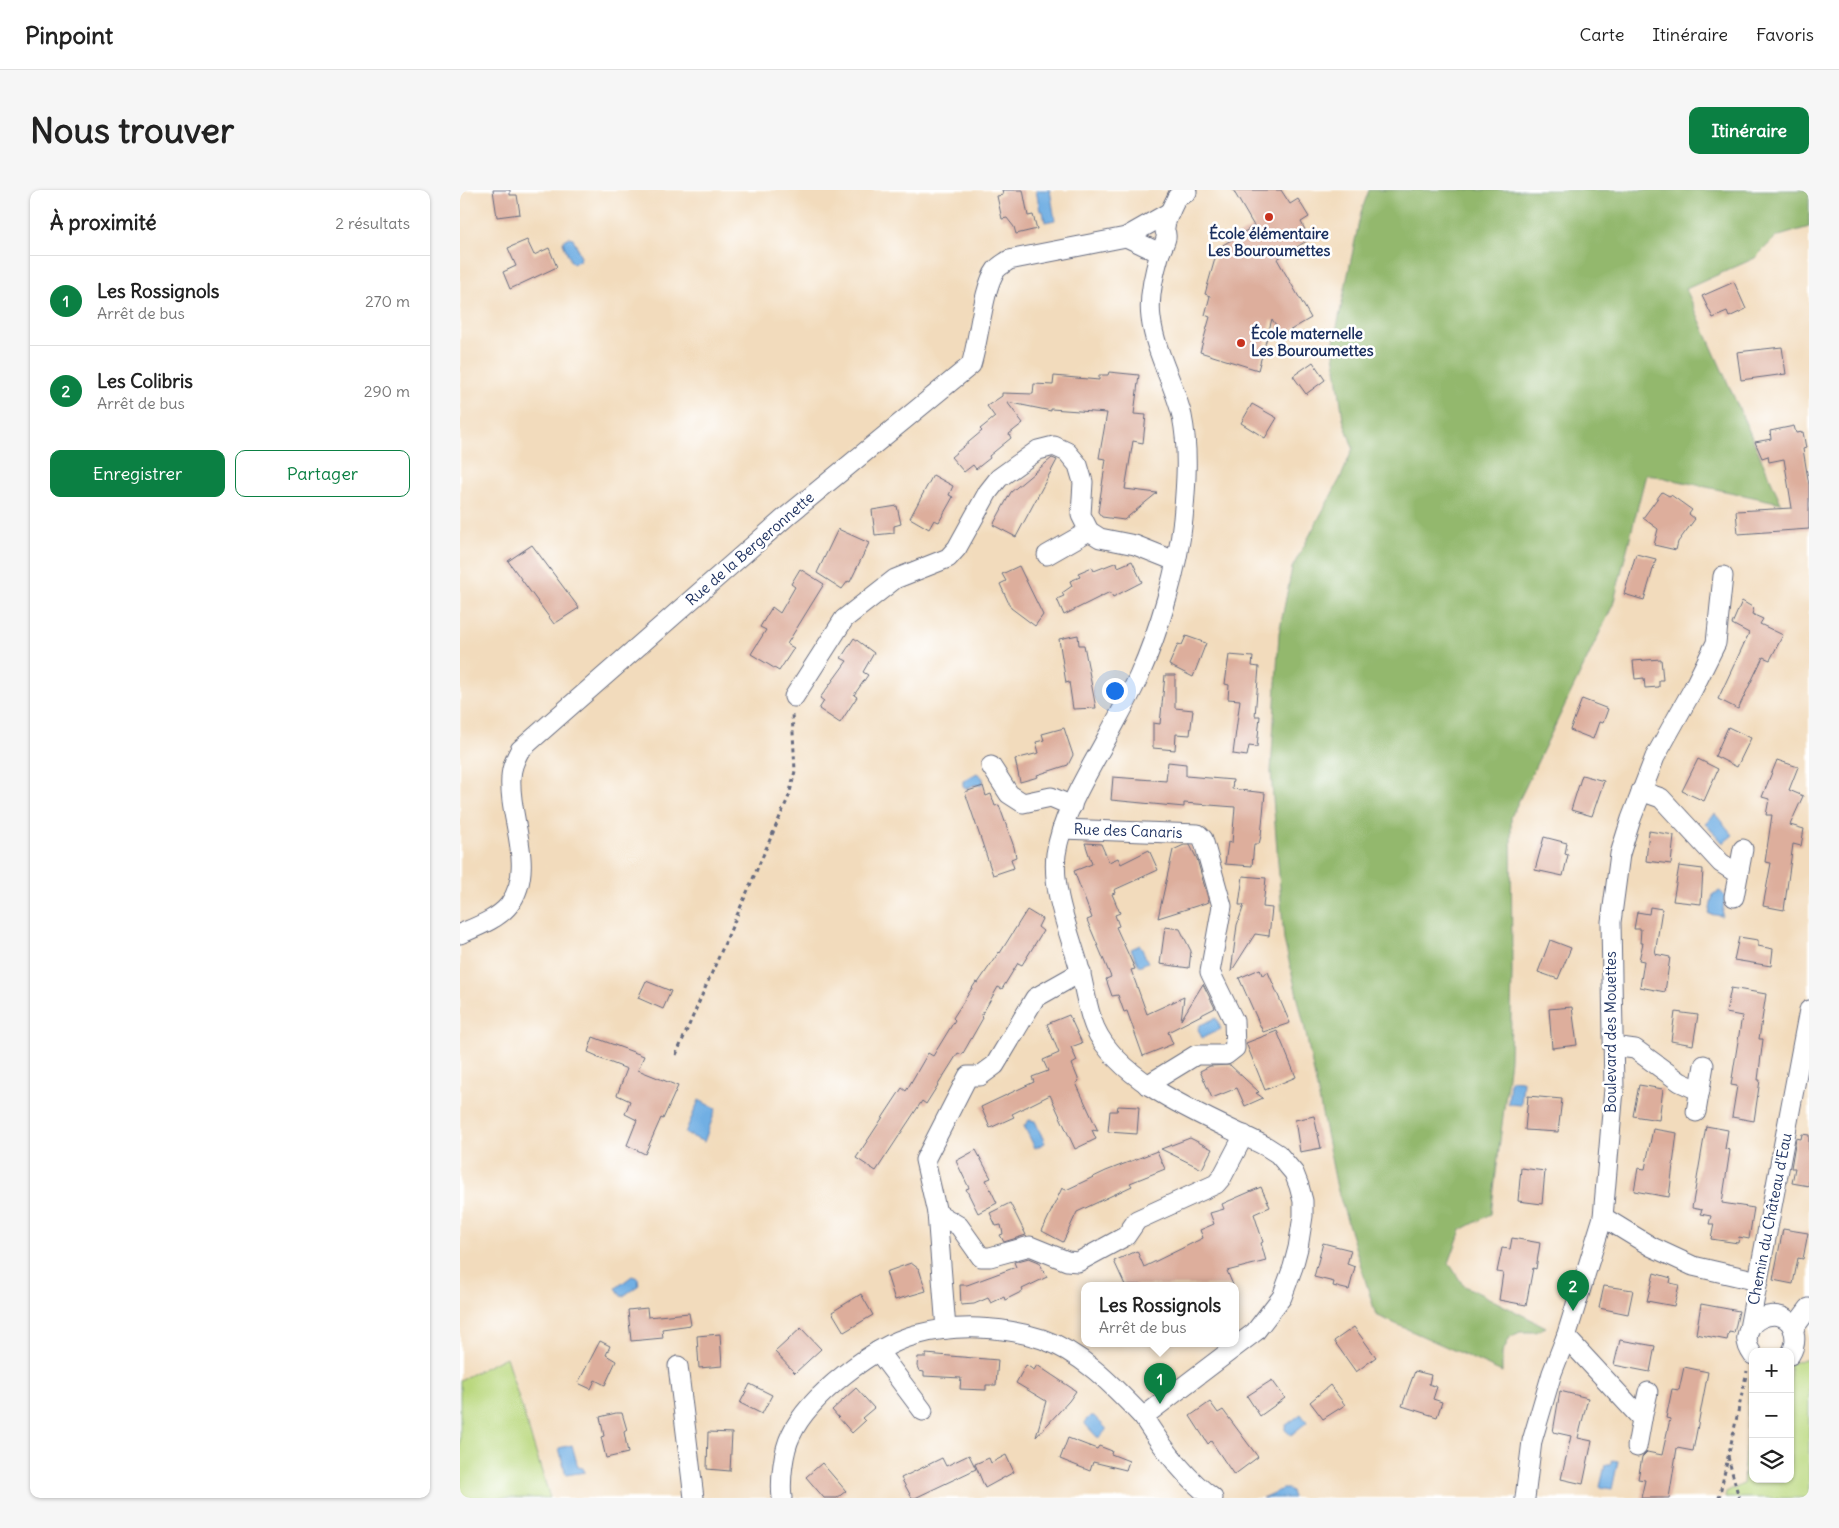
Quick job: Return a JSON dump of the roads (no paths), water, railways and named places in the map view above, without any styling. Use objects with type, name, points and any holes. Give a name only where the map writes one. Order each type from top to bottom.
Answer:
[{"type":"street","points":[[1163,245],[1175,231],[1188,201],[1187,191],[1177,197],[1165,227],[1150,305],[1151,320],[1182,416],[1185,447],[1184,509],[1163,612],[1139,677],[1062,829],[1056,853],[1056,875],[1060,900],[1081,972],[1089,1012],[1101,1040],[1121,1062],[1147,1085],[1174,1101],[1278,1154],[1288,1164],[1300,1186],[1303,1216],[1288,1284],[1274,1309],[1254,1332],[1239,1343]]},
{"type":"street","name":"Rue de la Bergeronnette","points":[[460,934],[501,912],[509,905],[516,890],[521,870],[520,841],[511,778],[514,761],[520,750],[787,516],[971,365],[976,351],[988,288],[996,270],[1009,260],[1126,237],[1170,212]]},
{"type":"street","points":[[1126,237],[1163,245]]},
{"type":"street","points":[[794,697],[844,619],[896,579],[948,558],[957,548],[988,492],[999,478],[1038,450],[1054,446],[1067,452],[1078,465],[1083,482],[1081,515],[1088,531],[1100,538],[1135,546],[1175,560]]},
{"type":"street","points":[[1046,555],[1088,531]]},
{"type":"street","name":"Boulevard des Mouettes","points":[[1525,1498],[1532,1442],[1552,1373],[1566,1338],[1603,1217],[1614,1089],[1611,922],[1620,854],[1655,757],[1716,642],[1723,576]]},
{"type":"street","points":[[991,766],[1009,794],[1022,803],[1051,797],[1072,806]]},
{"type":"street","points":[[1642,791],[1660,798],[1721,863],[1738,874]]},
{"type":"street","name":"Rue des Canaris","points":[[1062,829],[1198,834],[1203,839],[1222,906],[1210,972],[1234,1021],[1235,1048],[1226,1055],[1196,1055],[1147,1085]]},
{"type":"street","points":[[1734,898],[1744,849]]},
{"type":"street","points":[[946,1329],[937,1213],[925,1160],[968,1076],[980,1076],[995,1065],[1035,998],[1081,972]]},
{"type":"street","name":"Chemin du Château d'Eau","points":[[1750,1348],[1758,1281],[1809,1010]]},
{"type":"street","points":[[1613,1046],[1635,1049],[1680,1082],[1700,1090]]},
{"type":"street","points":[[1696,1112],[1704,1065]]},
{"type":"street","points":[[937,1213],[960,1226],[981,1257],[990,1258],[1030,1246],[1067,1262],[1078,1262],[1126,1236],[1138,1220],[1216,1184],[1222,1177],[1244,1135]]},
{"type":"street","points":[[1603,1217],[1652,1247],[1693,1266],[1758,1281]]},
{"type":"street","points":[[1793,1329],[1809,1308]]},
{"type":"street","points":[[1750,1348],[1748,1330],[1760,1318],[1770,1315],[1779,1316],[1788,1322],[1793,1329],[1796,1340],[1793,1348]]},
{"type":"street","points":[[782,1498],[781,1488],[784,1461],[790,1436],[800,1417],[814,1401],[857,1365],[878,1351],[914,1335],[946,1329],[969,1328],[1017,1332],[1044,1339],[1069,1350],[1110,1382],[1143,1417],[1162,1445],[1188,1475],[1213,1498]]},
{"type":"street","points":[[1566,1338],[1642,1419]]},
{"type":"street","points":[[1143,1417],[1234,1347]]},
{"type":"street","points":[[878,1351],[923,1411]]},
{"type":"street","points":[[678,1366],[694,1498]]},
{"type":"street","points":[[1637,1447],[1648,1392]]},
{"type":"water","points":[[1036,190],[1050,190],[1055,220],[1045,222],[1043,211],[1040,211]]},
{"type":"water","points":[[569,237],[573,238],[581,257],[580,260],[573,264],[563,243]]},
{"type":"water","points":[[977,773],[983,778],[983,783],[966,789],[963,787],[963,781]]},
{"type":"water","points":[[1715,814],[1733,835],[1723,843],[1705,823]]},
{"type":"water","points":[[1720,891],[1725,896],[1722,916],[1709,914],[1713,894]]},
{"type":"water","points":[[1140,945],[1148,962],[1139,966],[1131,949]]},
{"type":"water","points":[[1216,1018],[1221,1029],[1202,1038],[1198,1029],[1200,1025]]},
{"type":"water","points":[[1510,1080],[1523,1081],[1521,1105],[1508,1104]]},
{"type":"water","points":[[699,1100],[716,1109],[704,1142],[685,1133]]},
{"type":"water","points":[[1029,1120],[1035,1121],[1045,1143],[1035,1148],[1024,1126]]},
{"type":"water","points":[[632,1276],[638,1278],[639,1285],[622,1297],[616,1288]]},
{"type":"water","points":[[1301,1414],[1307,1422],[1291,1435],[1285,1430],[1285,1426]]},
{"type":"water","points":[[1090,1416],[1094,1416],[1106,1428],[1100,1437],[1097,1437],[1085,1424]]},
{"type":"water","points":[[572,1445],[578,1467],[583,1468],[585,1472],[566,1475],[559,1448]]},
{"type":"water","points":[[1612,1460],[1618,1461],[1612,1489],[1600,1487],[1605,1465],[1610,1465]]},
{"type":"water","points":[[1282,1489],[1291,1491],[1293,1498],[1262,1498]]},
{"type":"place","name":"École élémentaire Les Bouroumettes","points":[[1269,217]]},
{"type":"place","name":"École maternelle Les Bouroumettes","points":[[1241,343]]},
{"type":"place","name":"Les Colibris","points":[[1573,1311]]},
{"type":"place","name":"Les Rossignols","points":[[1160,1404]]}]
